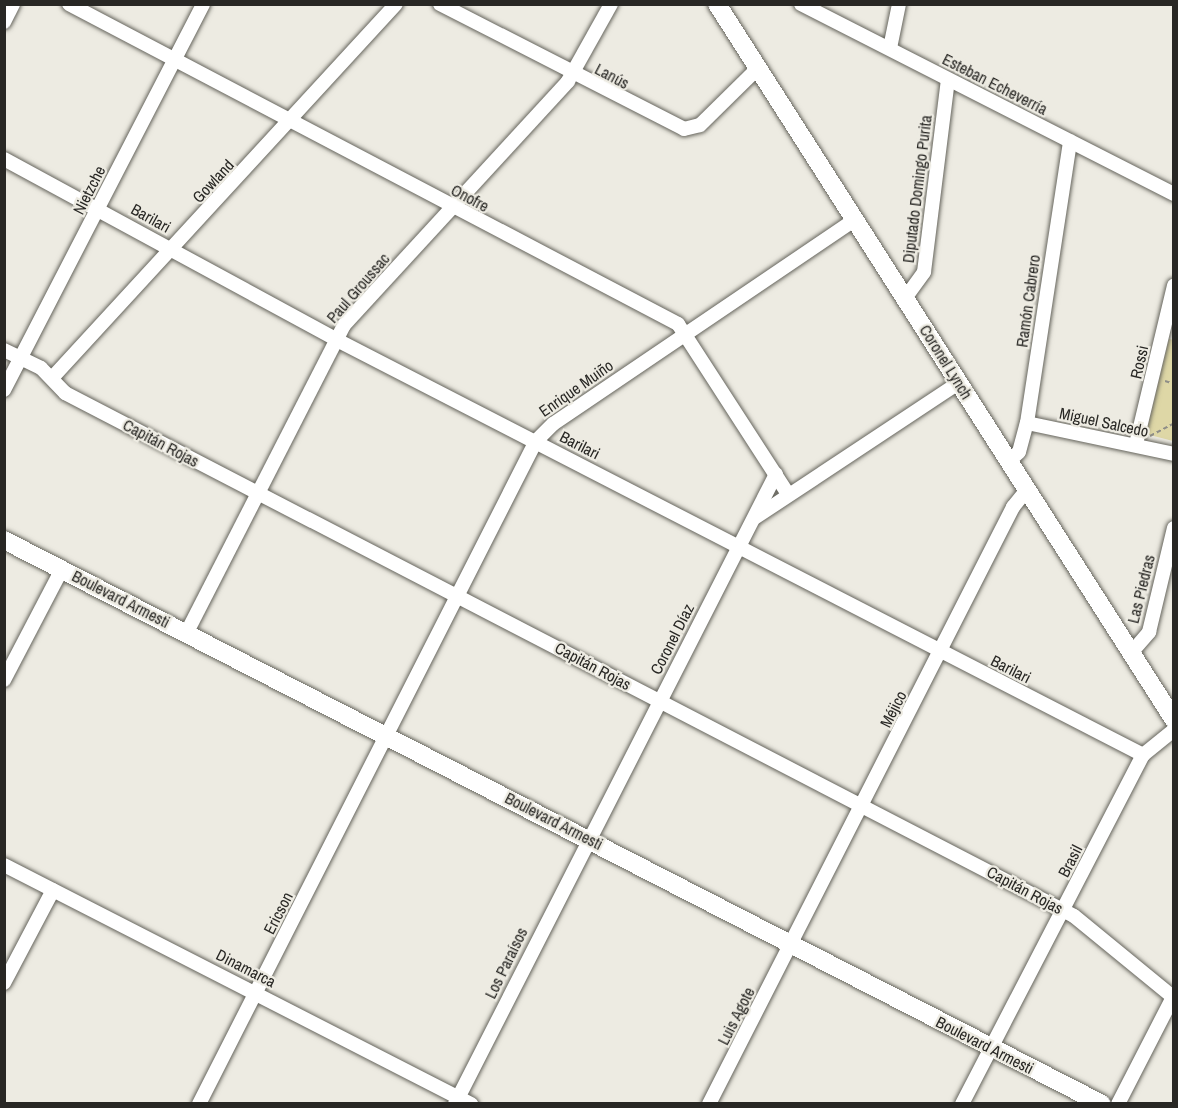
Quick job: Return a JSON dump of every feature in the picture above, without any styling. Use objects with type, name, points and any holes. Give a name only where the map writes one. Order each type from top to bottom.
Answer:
[{"type":"main road","name":"Coronel Lynch","points":[[717,4],[853,221],[906,297],[1026,491],[1173,720]]},
{"type":"main road","name":"Boulevard Armesti","points":[[4,540],[188,632],[1102,1104]]},
{"type":"street","points":[[4,22],[13,4]]},
{"type":"street","name":"Onofre","points":[[69,4],[670,320],[685,332],[788,494]]},
{"type":"street","name":"Nietzche","points":[[4,390],[203,4]]},
{"type":"street","name":"Gowland","points":[[52,378],[396,4]]},
{"type":"street","name":"Lanús","points":[[440,4],[684,129],[699,125],[757,69]]},
{"type":"street","name":"Paul Groussac","points":[[188,632],[335,339],[573,74],[611,4]]},
{"type":"street","name":"Esteban Echeverría","points":[[801,4],[1173,194]]},
{"type":"street","points":[[890,48],[899,4]]},
{"type":"street","name":"Diputado Domingo Purita","points":[[906,297],[924,272],[948,80]]},
{"type":"street","name":"Ramón Cabrero","points":[[1009,461],[1019,452],[1027,423],[1070,141]]},
{"type":"street","name":"Barilari","points":[[4,159],[99,208],[335,339],[1143,755]]},
{"type":"street","name":"Enrique Muiño","points":[[387,736],[536,441],[685,332],[853,221]]},
{"type":"street","name":"Rossi","points":[[1136,444],[1169,321],[1173,286]]},
{"type":"street","name":"Capitán Rojas","points":[[4,350],[52,378],[66,393],[1064,910],[1173,997]]},
{"type":"street","name":"Coronel Díaz","points":[[753,519],[960,382]]},
{"type":"street","name":"Miguel Salcedo","points":[[1027,423],[1136,444],[1173,454]]},
{"type":"street","name":"Coronel Díaz","points":[[587,838],[776,474]]},
{"type":"street","name":"Méjico","points":[[792,944],[1013,507],[1026,491]]},
{"type":"street","name":"Las Piedras","points":[[1131,652],[1145,640],[1167,580],[1173,528]]},
{"type":"street","points":[[4,680],[62,569]]},
{"type":"street","name":"Brasil","points":[[962,1104],[1143,755],[1173,730]]},
{"type":"street","name":"Ericson","points":[[199,1104],[387,736]]},
{"type":"street","name":"Los Paraísos","points":[[462,1101],[587,838]]},
{"type":"street","name":"Dinamarca","points":[[4,865],[256,991],[462,1101]]},
{"type":"street","points":[[4,983],[53,890]]},
{"type":"street","name":"Luis Agote","points":[[709,1104],[792,944]]},
{"type":"street","points":[[1118,1104],[1173,997]]},
{"type":"path","points":[[1136,444],[1173,423]]},
{"type":"shaded area","points":[[1169,339],[1174,340],[1173,441],[1146,434]]}]
